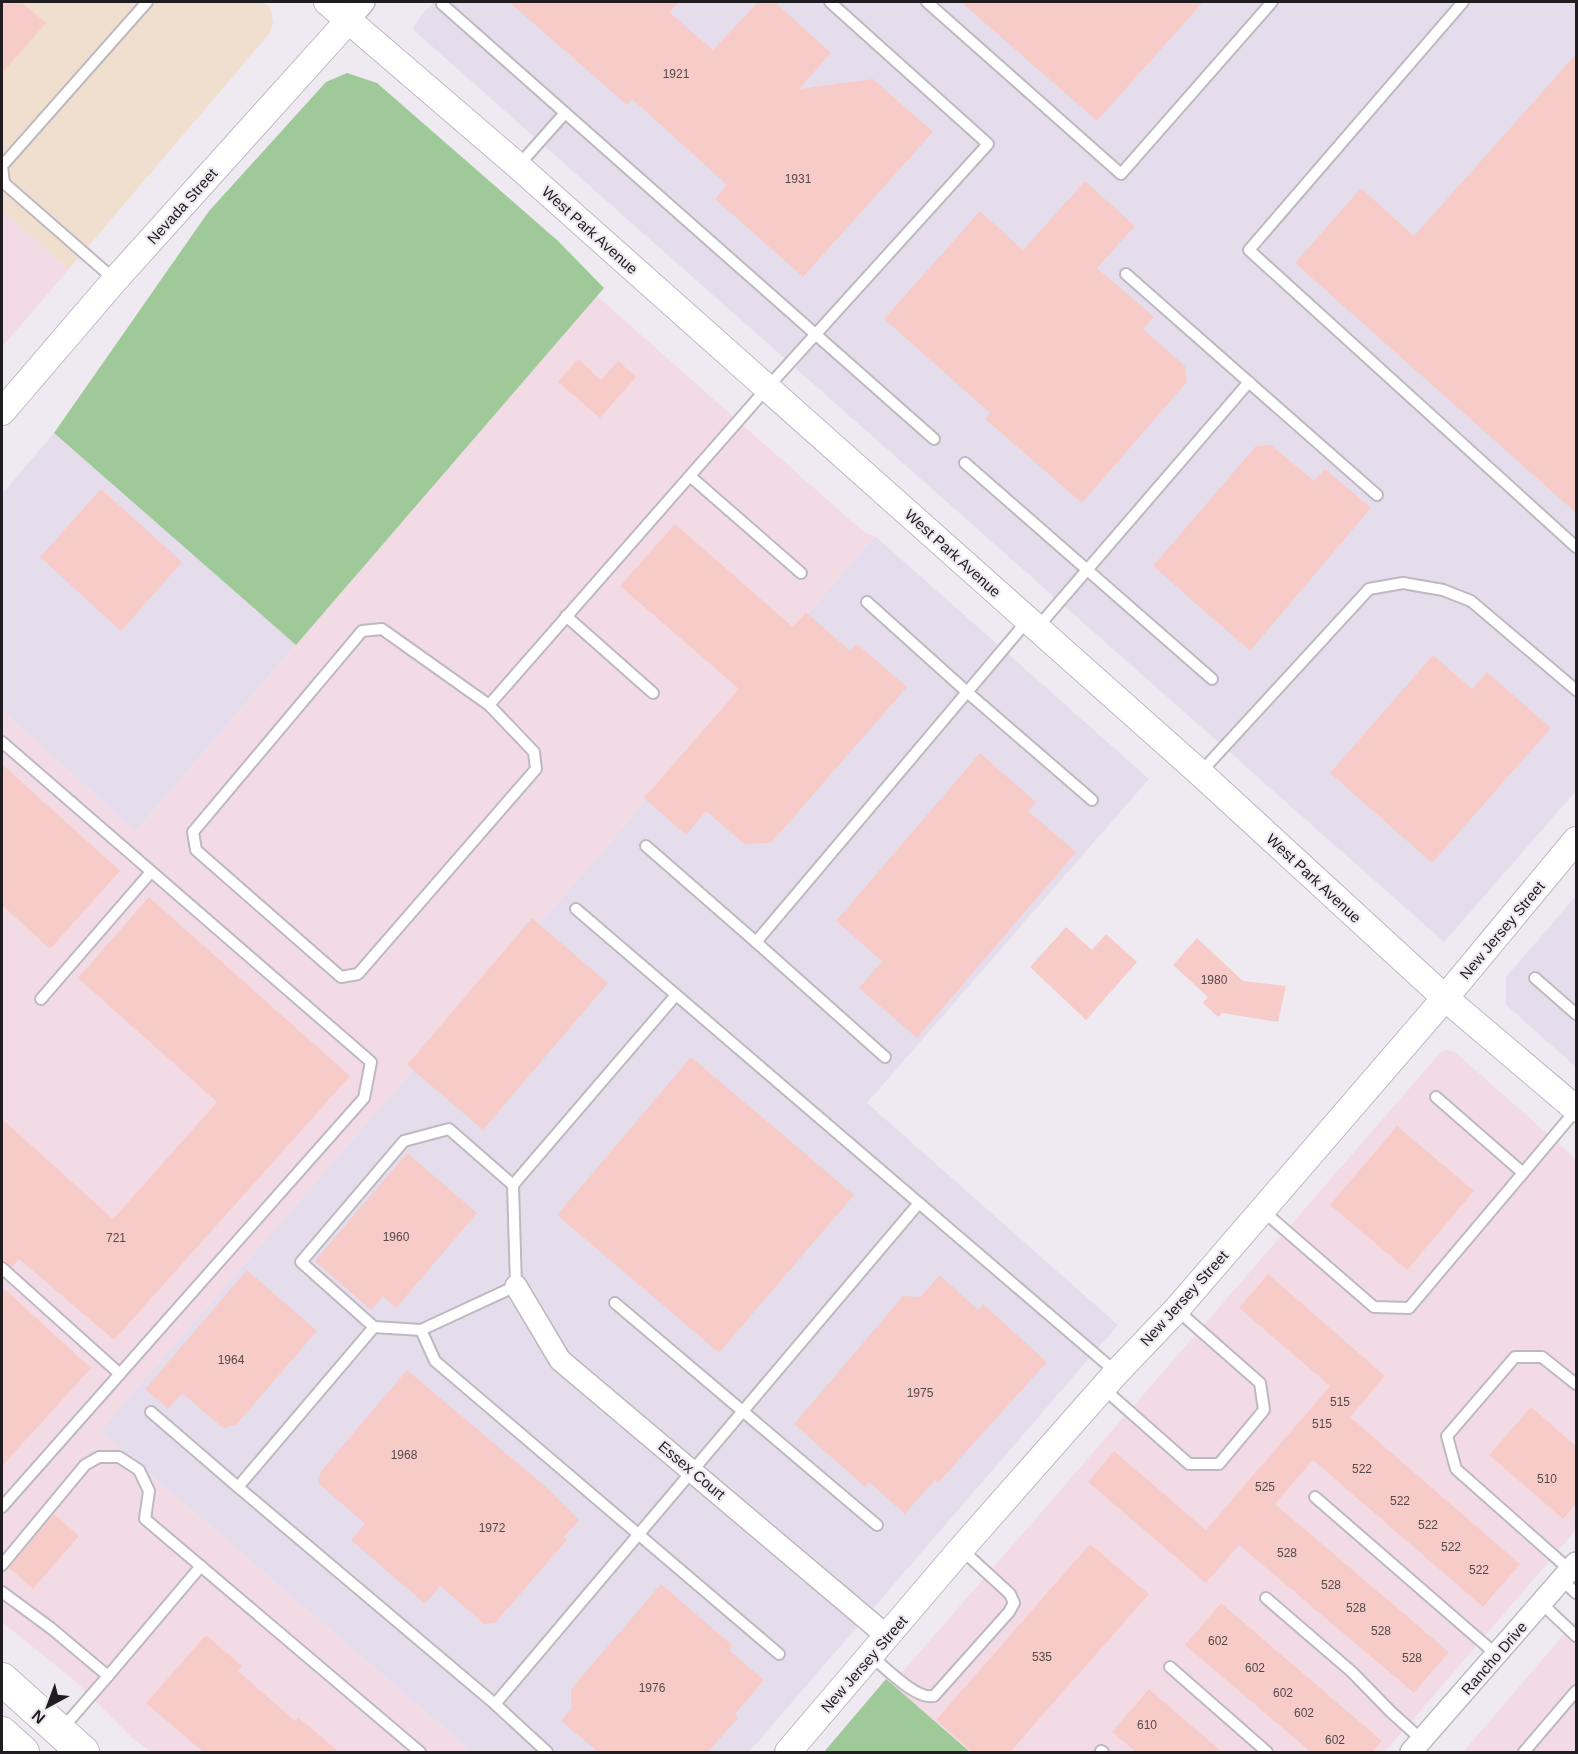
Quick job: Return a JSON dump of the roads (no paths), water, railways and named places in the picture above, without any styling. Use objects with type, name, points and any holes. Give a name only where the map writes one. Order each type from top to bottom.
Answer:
[{"type":"main road","points":[[2,1679],[83,1752]]},
{"type":"main road","points":[[2,1733],[23,1752]]},
{"type":"street","name":"West Park Avenue","points":[[327,2],[518,166],[1200,773],[1445,998],[1576,1109]]},
{"type":"street","name":"Nevada Street","points":[[2,412],[116,280],[364,2]]},
{"type":"street","name":"New Jersey Street","points":[[788,1752],[880,1647],[961,1549],[1176,1309],[1445,998],[1576,840]]},
{"type":"street","name":"Essex Court","points":[[516,1286],[560,1360],[692,1470],[880,1647]]},
{"type":"street","name":"Rancho Drive","points":[[1417,1746],[1541,1603],[1571,1577]]},
{"type":"lane","points":[[116,280],[4,183],[2,166],[147,2]]},
{"type":"lane","points":[[489,705],[815,334],[988,144],[830,2]]},
{"type":"lane","points":[[927,2],[1121,174],[1272,2]]},
{"type":"lane","points":[[1463,2],[1249,250],[1576,547]]},
{"type":"lane","points":[[442,4],[934,439]]},
{"type":"lane","points":[[518,166],[565,113]]},
{"type":"lane","points":[[1126,274],[1377,495]]},
{"type":"lane","points":[[756,942],[967,692],[1087,570],[1249,382]]},
{"type":"lane","points":[[965,463],[1212,679]]},
{"type":"lane","points":[[691,477],[801,573]]},
{"type":"lane","points":[[1200,773],[1369,589],[1403,583],[1443,590],[1471,601],[1576,690]]},
{"type":"lane","points":[[867,602],[1092,800]]},
{"type":"lane","points":[[566,616],[653,693]]},
{"type":"lane","points":[[382,629],[489,705],[534,752],[536,769],[358,974],[341,977],[196,850],[193,832],[362,631],[382,629]]},
{"type":"lane","points":[[2,742],[371,1062],[364,1098],[2,1507]]},
{"type":"lane","points":[[646,846],[885,1057]]},
{"type":"lane","points":[[41,999],[151,872]]},
{"type":"lane","points":[[576,909],[919,1203],[1110,1380],[1189,1464],[1219,1464],[1264,1410],[1260,1383],[1176,1309]]},
{"type":"lane","points":[[1536,978],[1576,1014]]},
{"type":"lane","points":[[513,1185],[449,1129],[404,1141],[301,1262],[374,1327],[421,1330],[516,1286],[513,1185],[676,995]]},
{"type":"lane","points":[[1436,1097],[1523,1173]]},
{"type":"lane","points":[[1261,1209],[1374,1307],[1409,1308],[1576,1109]]},
{"type":"lane","points":[[495,1704],[919,1203]]},
{"type":"lane","points":[[2,1268],[120,1374]]},
{"type":"lane","points":[[615,1303],[877,1525]]},
{"type":"lane","points":[[238,1487],[374,1327]]},
{"type":"lane","points":[[421,1330],[435,1361],[779,1654]]},
{"type":"lane","points":[[1571,1577],[1456,1469],[1447,1436],[1515,1358],[1542,1357],[1576,1384]]},
{"type":"lane","points":[[151,1412],[495,1704],[547,1752]]},
{"type":"lane","points":[[2,1565],[85,1465],[99,1457],[118,1457],[139,1470],[149,1491],[145,1519],[420,1752]]},
{"type":"lane","points":[[1315,1497],[1497,1655]]},
{"type":"lane","points":[[880,1647],[917,1693],[927,1697],[934,1696],[1009,1612],[1014,1603],[1010,1594],[961,1549]]},
{"type":"lane","points":[[60,1732],[201,1566]]},
{"type":"lane","points":[[2,1592],[52,1629],[108,1676]]},
{"type":"lane","points":[[1266,1598],[1352,1672],[1391,1712],[1417,1746]]},
{"type":"lane","points":[[1541,1603],[1576,1636]]},
{"type":"lane","points":[[1170,1667],[1267,1752]]},
{"type":"lane","points":[[1524,1752],[1576,1691]]}]
